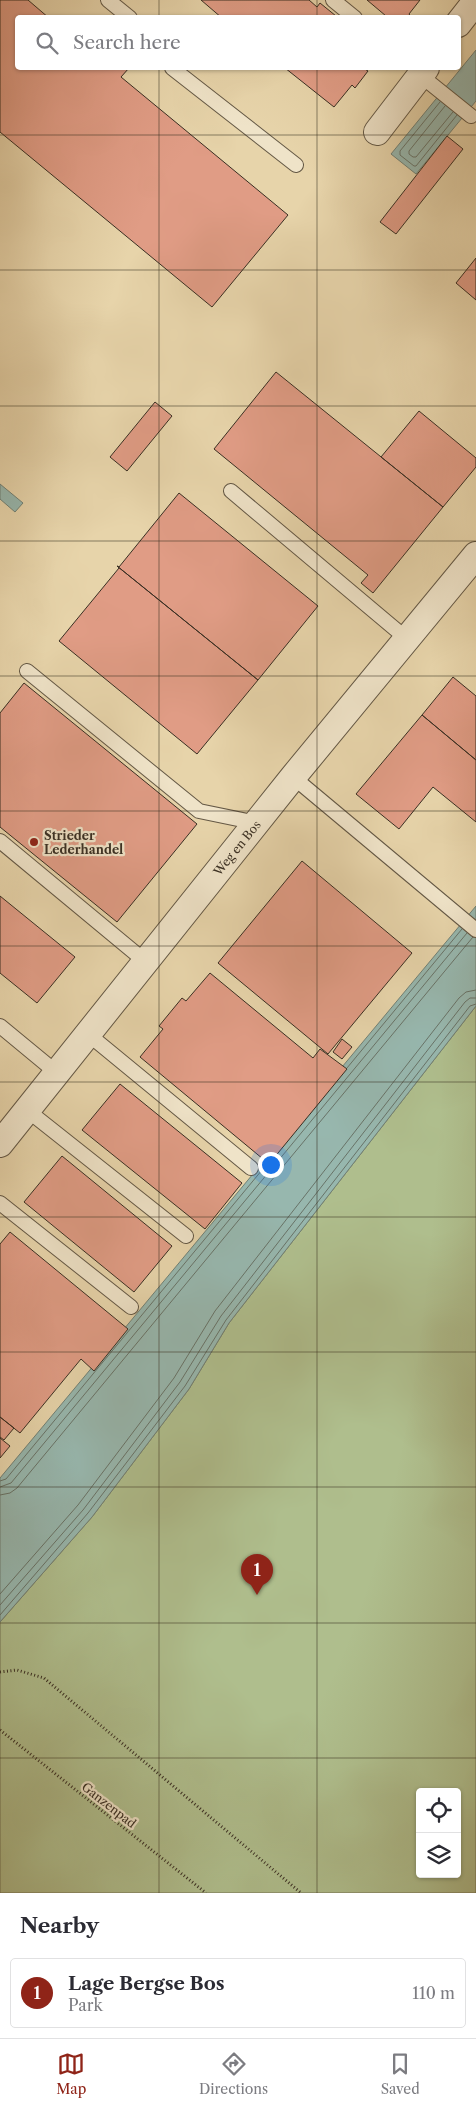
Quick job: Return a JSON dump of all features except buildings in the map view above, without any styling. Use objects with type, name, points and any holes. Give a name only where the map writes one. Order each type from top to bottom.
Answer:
[{"type":"street","points":[[461,20],[476,1]]},
{"type":"street","points":[[377,132],[422,70]]},
{"type":"street","name":"Weg en Bos","points":[[0,1144],[256,824],[476,555]]},
{"type":"lane","points":[[108,0],[126,15]]},
{"type":"lane","points":[[333,0],[351,15]]},
{"type":"lane","points":[[175,70],[296,165]]},
{"type":"lane","points":[[422,70],[471,116]]},
{"type":"lane","points":[[230,491],[407,640]]},
{"type":"lane","points":[[27,670],[199,811],[256,824]]},
{"type":"lane","points":[[294,777],[476,930]]},
{"type":"lane","points":[[0,842],[146,962]]},
{"type":"lane","points":[[0,1026],[57,1072]]},
{"type":"lane","points":[[88,1034],[251,1168]]},
{"type":"lane","points":[[27,1110],[186,1236]]},
{"type":"lane","points":[[0,1203],[131,1307]]},
{"type":"path","points":[[0,1672],[17,1670],[44,1678],[301,1893]]},
{"type":"path","name":"Ganzenpad","points":[[0,1730],[206,1893]]},
{"type":"green space","points":[[476,1006],[476,1893],[0,1893],[0,1622],[92,1517],[189,1389],[229,1323]]},
{"type":"water","points":[[476,50],[476,101],[416,174],[391,154]]},
{"type":"water","points":[[0,484],[23,503],[15,512],[0,499]]},
{"type":"water","points":[[476,906],[476,1006],[229,1323],[189,1389],[92,1517],[0,1622],[0,1478]]},
{"type":"place","name":"Strieder Lederhandel","points":[[34,842]]},
{"type":"place","name":"Lage Bergse Bos","points":[[257,1595]]}]
